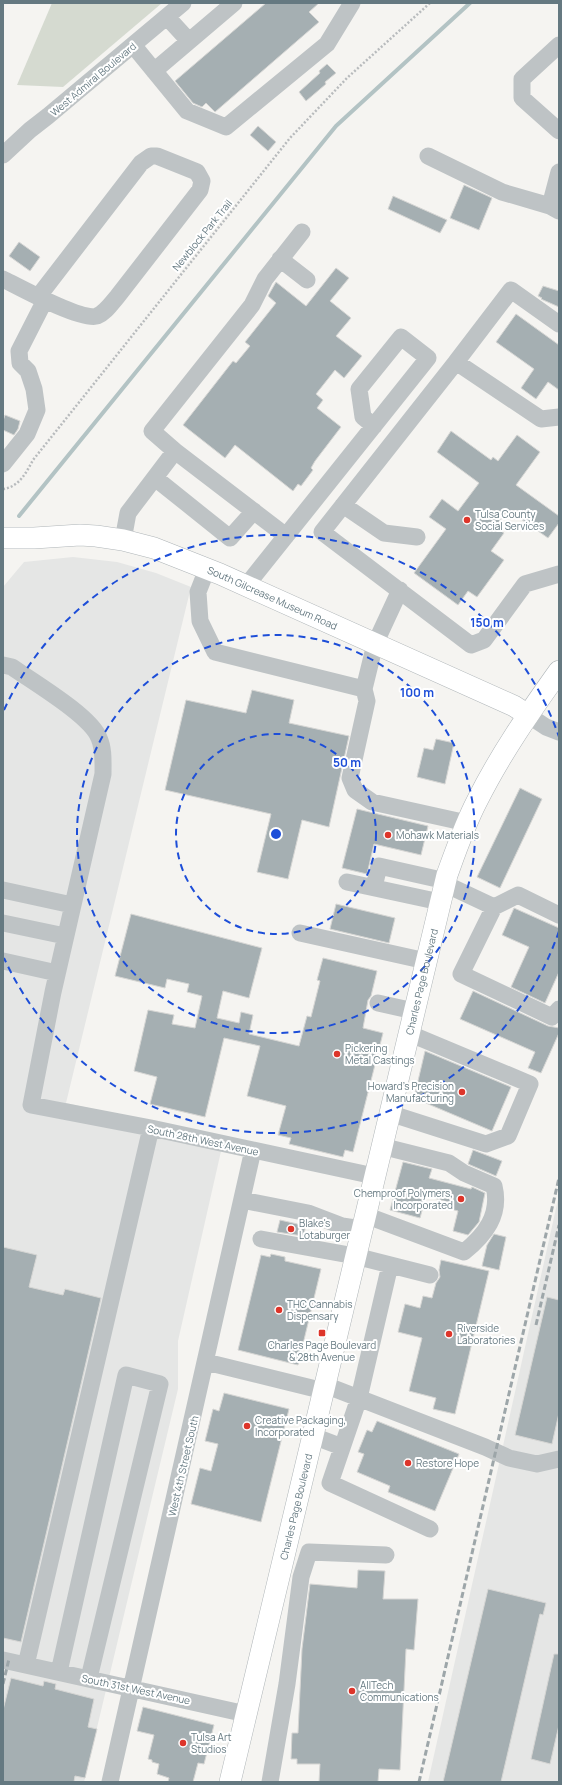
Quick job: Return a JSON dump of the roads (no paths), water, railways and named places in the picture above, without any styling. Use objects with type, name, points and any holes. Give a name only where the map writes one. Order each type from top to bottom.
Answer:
[{"type":"main road","name":"South Gilcrease Museum Road","points":[[3,538],[34,538],[80,535],[123,540],[154,548],[246,586],[514,706],[528,715]]},
{"type":"main road","name":"Charles Page Boulevard","points":[[230,1782],[443,889],[467,823],[494,768],[528,715],[559,671]]},
{"type":"street","name":"West Admiral Boulevard","points":[[3,155],[30,130],[183,3]]},
{"type":"street","points":[[154,71],[234,3]]},
{"type":"street","points":[[133,45],[187,111],[226,127],[328,44],[352,3]]},
{"type":"street","points":[[166,17],[189,41]]},
{"type":"street","points":[[559,45],[522,79],[522,98],[559,131]]},
{"type":"street","points":[[3,279],[41,298],[86,317],[97,316],[105,311],[200,190],[202,181],[197,172],[157,156],[150,156],[141,163],[41,298],[19,351],[20,362],[28,371],[34,389],[37,410],[27,434],[5,458]]},
{"type":"street","points":[[428,156],[502,192],[554,208],[559,172]]},
{"type":"street","points":[[286,536],[175,451],[152,431],[252,305],[265,279],[302,232]]},
{"type":"street","points":[[280,259],[307,280]]},
{"type":"street","points":[[559,324],[511,290],[322,532],[471,645],[484,640],[525,584],[559,574]]},
{"type":"street","points":[[246,586],[374,426],[428,358],[400,337],[359,389],[363,417],[374,426]]},
{"type":"street","points":[[456,362],[540,419],[559,417]]},
{"type":"street","points":[[123,540],[128,513],[175,451]]},
{"type":"street","points":[[155,478],[230,538],[254,511]]},
{"type":"street","points":[[343,505],[384,533],[418,537]]},
{"type":"street","points":[[207,569],[198,592],[200,621],[215,652],[364,689]]},
{"type":"street","points":[[400,590],[375,644],[364,689],[367,701],[350,778],[355,790],[372,802],[467,823]]},
{"type":"street","points":[[3,664],[12,667],[92,726],[99,737],[103,754],[103,774],[57,973],[3,962]]},
{"type":"street","points":[[528,715],[546,727],[559,732]]},
{"type":"street","points":[[347,882],[374,887],[443,889],[494,907]]},
{"type":"street","points":[[3,890],[72,905]]},
{"type":"street","points":[[559,915],[518,895],[494,907],[461,974],[552,1017],[559,1010]]},
{"type":"street","points":[[3,923],[65,936]]},
{"type":"street","points":[[300,932],[426,960]]},
{"type":"street","name":"South 28th West Avenue","points":[[57,973],[31,1105],[150,1128],[374,1176]]},
{"type":"street","points":[[378,1003],[414,1011]]},
{"type":"street","points":[[389,1113],[486,1144],[508,1136],[530,1084],[408,1033]]},
{"type":"street","points":[[26,1665],[150,1128]]},
{"type":"street","points":[[242,1200],[308,1214],[342,1226],[363,1222],[464,1252],[483,1234],[490,1225],[497,1198],[494,1186],[464,1173],[449,1163],[381,1146]]},
{"type":"street","name":"West 4th Street South","points":[[110,1782],[133,1688],[253,1150]]},
{"type":"street","points":[[261,1238],[355,1256],[430,1275]]},
{"type":"street","points":[[390,1265],[359,1398],[330,1483],[430,1529]]},
{"type":"street","points":[[206,1362],[325,1388],[359,1398],[485,1447],[509,1458],[537,1464],[559,1459]]},
{"type":"street","points":[[59,1672],[126,1375],[160,1384],[89,1678]]},
{"type":"street","points":[[313,1436],[342,1447]]},
{"type":"street","points":[[270,1782],[287,1684],[301,1577],[309,1552],[386,1555]]},
{"type":"street","name":"South 31st West Avenue","points":[[3,1660],[246,1714]]},
{"type":"waterway","points":[[19,516],[336,126],[470,3]]},
{"type":"railway","points":[[419,1782],[559,1178]]},
{"type":"railway","points":[[536,1325],[559,1225]]},
{"type":"railway","points":[[3,1684],[9,1659]]},
{"type":"place","name":"Tulsa County Social Services","points":[[467,520]]},
{"type":"place","name":"Mohawk Materials","points":[[388,835]]},
{"type":"place","name":"Pickering Metal Castings","points":[[337,1054]]},
{"type":"place","name":"Howard's Precision Manufacturing","points":[[462,1092]]},
{"type":"place","name":"Chemproof Polymers, Incorporated","points":[[461,1199]]},
{"type":"place","name":"Blake's Lotaburger","points":[[291,1229]]},
{"type":"place","name":"THC Cannabis Dispensary","points":[[279,1310]]},
{"type":"place","name":"Charles Page Boulevard & 28th Avenue","points":[[322,1333]]},
{"type":"place","name":"Riverside Laboratories","points":[[449,1334]]},
{"type":"place","name":"Creative Packaging, Incorporated","points":[[247,1426]]},
{"type":"place","name":"Restore Hope","points":[[408,1463]]},
{"type":"place","name":"AllTech Communications","points":[[352,1691]]},
{"type":"place","name":"Tulsa Art Studios","points":[[183,1743]]}]
